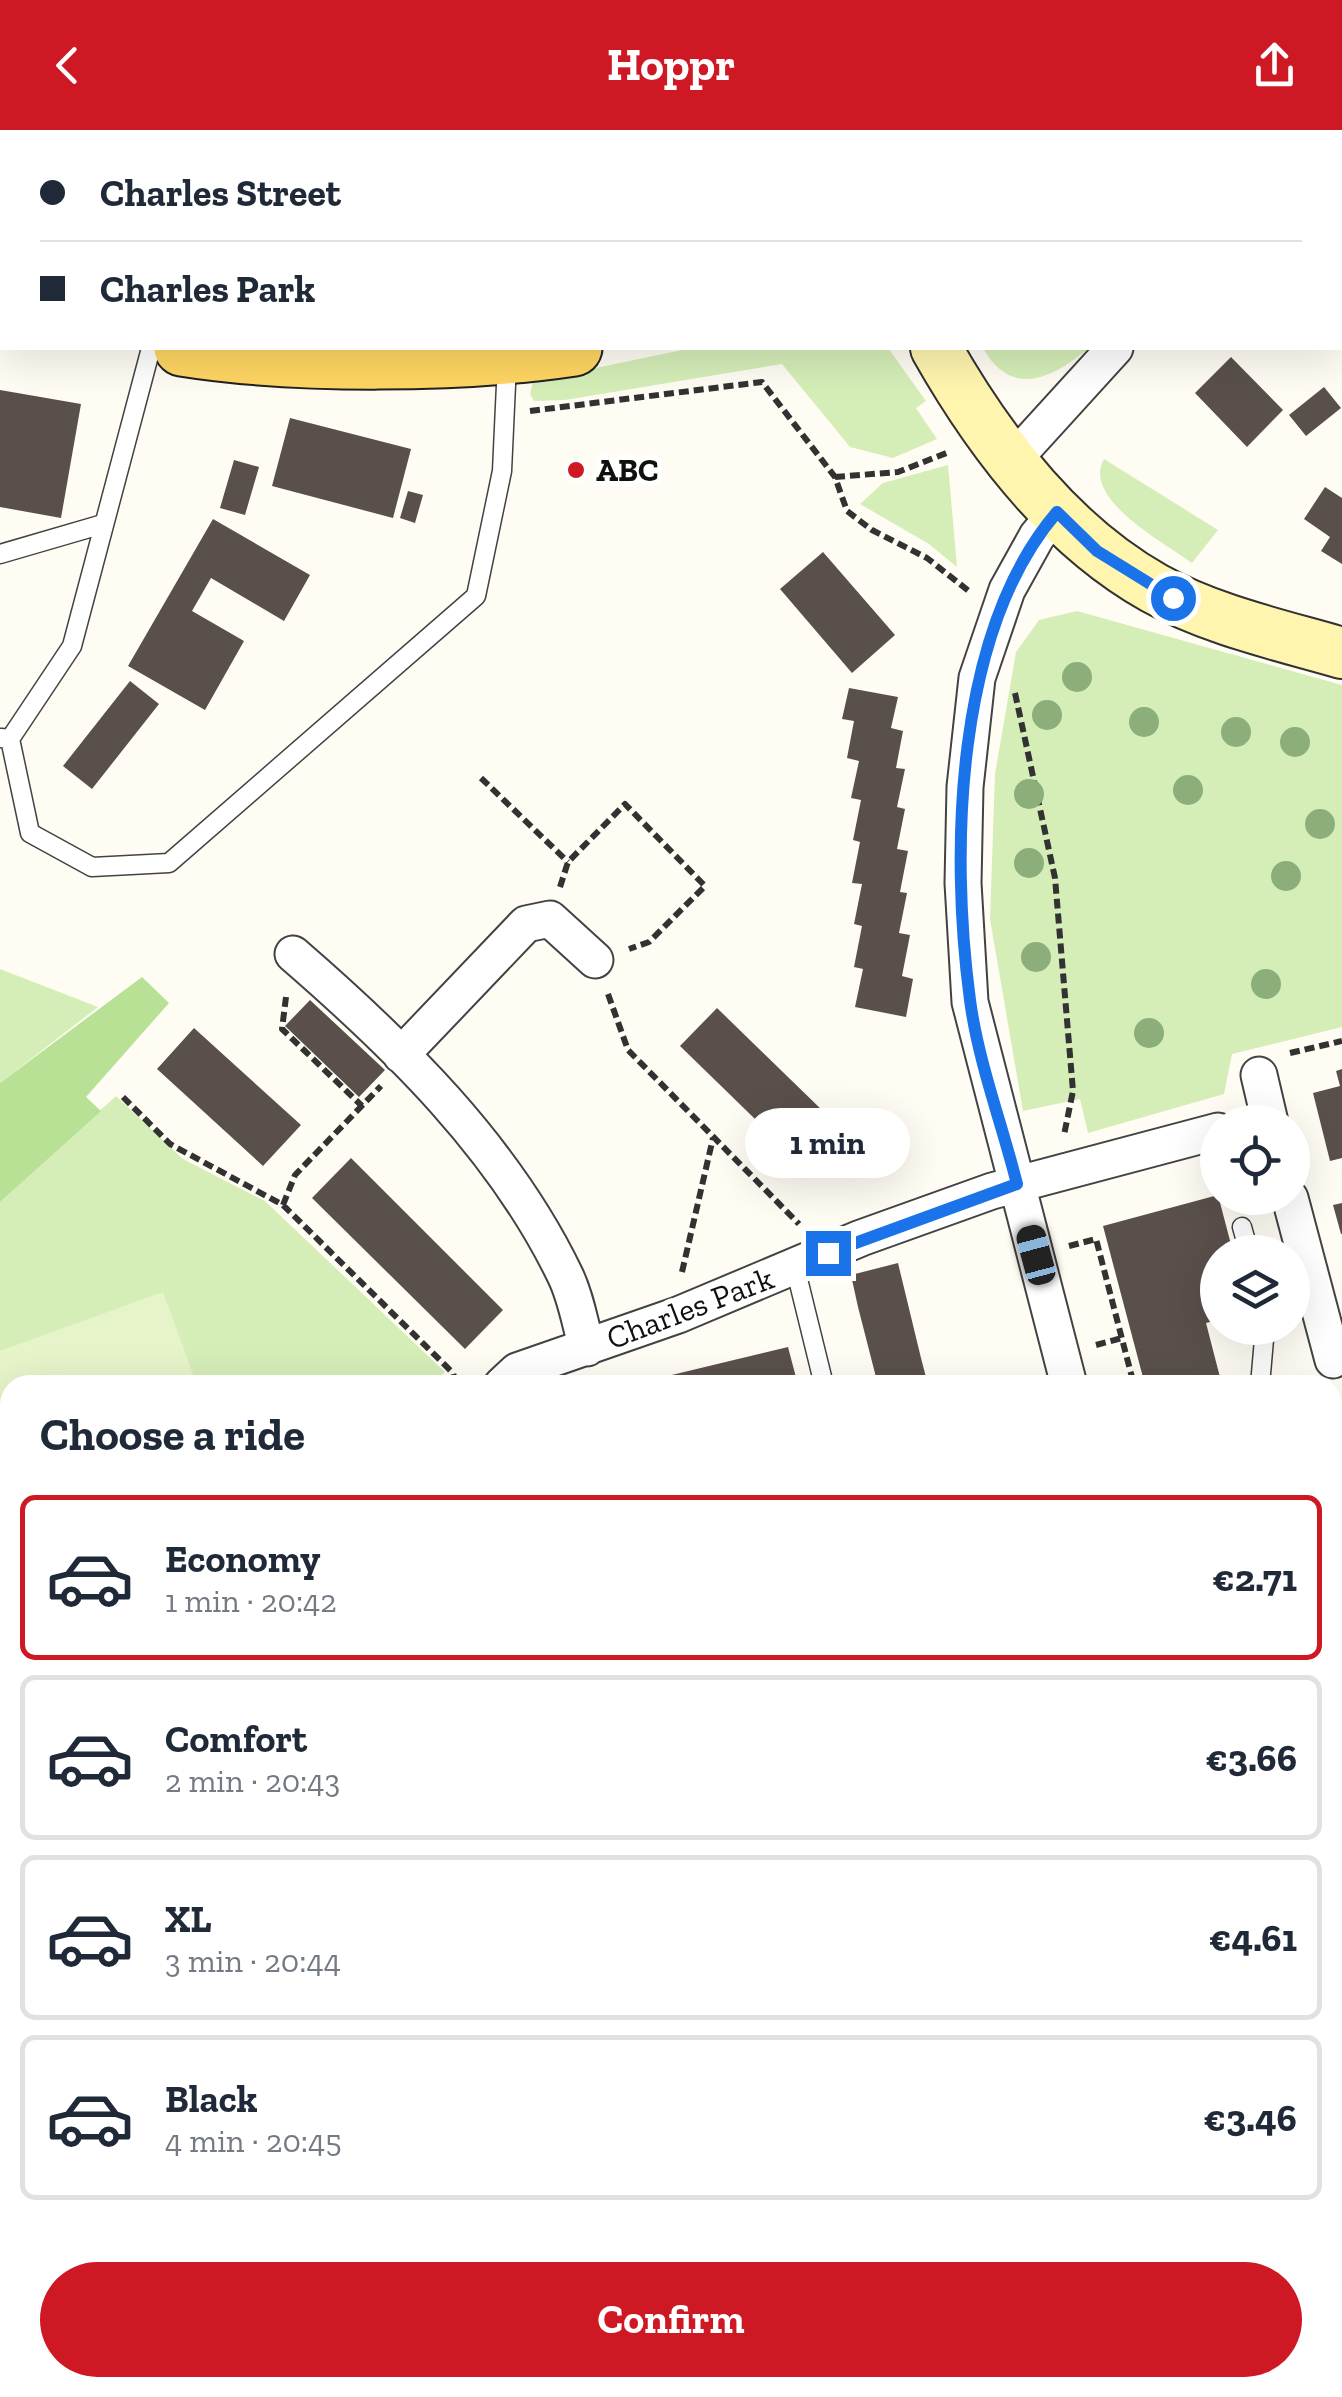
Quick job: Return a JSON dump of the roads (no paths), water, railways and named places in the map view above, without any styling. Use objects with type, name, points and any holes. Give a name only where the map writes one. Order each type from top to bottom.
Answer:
[{"type":"main road","points":[[253,350],[359,353],[506,382],[570,350]]},
{"type":"street","points":[[937,350],[1002,446],[1057,512],[1097,551],[1155,588],[1207,612],[1342,653]]},
{"type":"street","points":[[1002,446],[1113,350]]},
{"type":"street","points":[[1057,512],[1037,536],[998,614],[977,678],[965,787],[963,883],[970,1002],[1066,1375]]},
{"type":"street","points":[[401,1056],[526,924],[550,919],[595,960]]},
{"type":"street","name":"Charles Park","points":[[293,954],[360,1012],[523,1197],[567,1279],[587,1348]]},
{"type":"street","points":[[1259,1076],[1262,1105]]},
{"type":"street","name":"Charles Park","points":[[514,1375],[1017,1184],[1200,1136]]},
{"type":"street","points":[[1295,1215],[1334,1360]]},
{"type":"lane","points":[[151,350],[72,646],[5,738],[30,832],[92,867],[170,863],[476,596],[502,471],[506,382]]},
{"type":"lane","points":[[0,554],[104,524]]},
{"type":"lane","points":[[1242,1226],[1244,1235]]},
{"type":"lane","points":[[812,1260],[823,1375]]},
{"type":"lane","points":[[1261,1375],[1264,1345]]},
{"type":"place","name":"ABC","points":[[576,470]]}]
